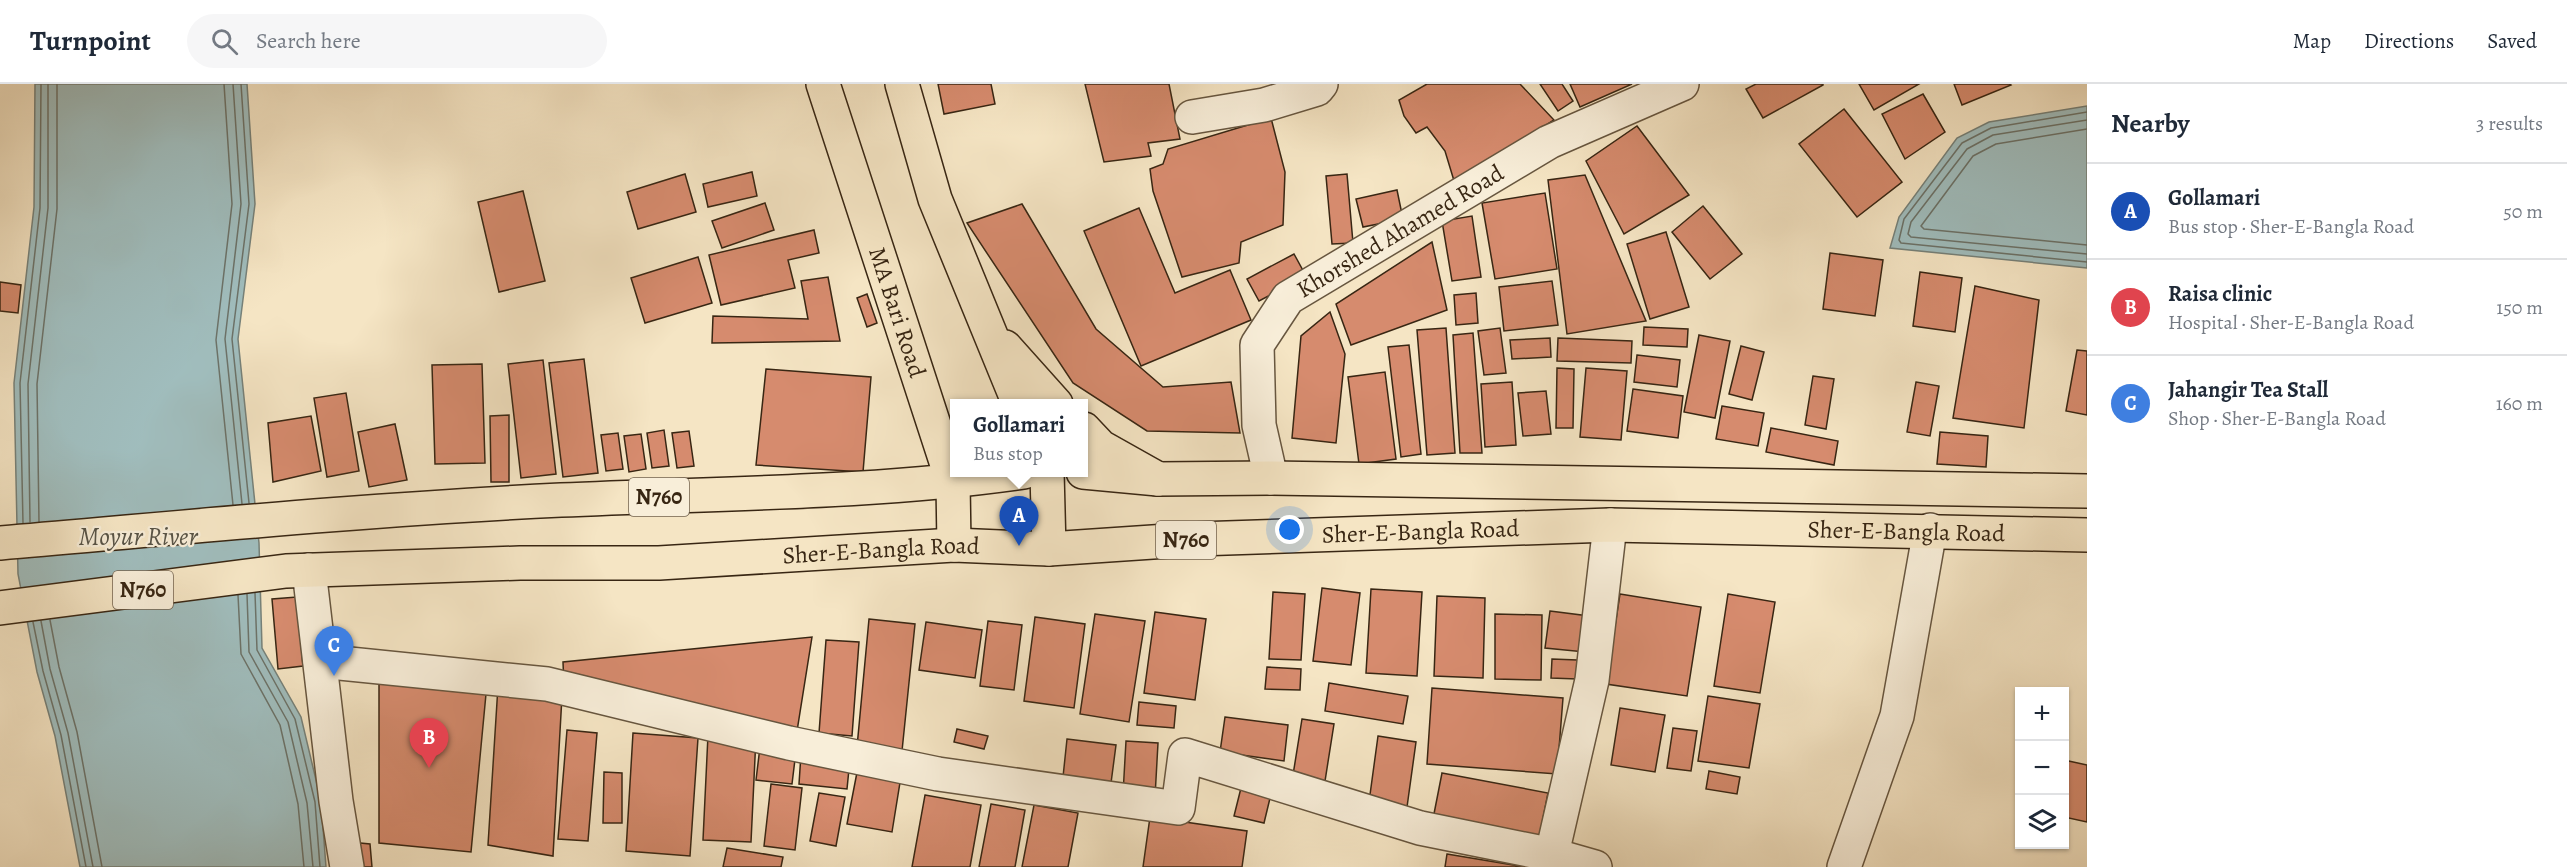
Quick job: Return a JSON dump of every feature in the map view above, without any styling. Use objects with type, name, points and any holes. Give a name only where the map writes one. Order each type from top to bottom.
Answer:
[{"type":"main road","name":"MA Bari Road","points":[[823,84],[950,477]]},
{"type":"main road","points":[[902,84],[935,200],[1017,399]]},
{"type":"main road","points":[[986,326],[1052,399]]},
{"type":"main road","points":[[1088,434],[1101,447],[1158,479]]},
{"type":"main road","name":"Sher-E-Bangla Road","points":[[1088,472],[1158,479],[1271,477],[2087,491]]},
{"type":"main road","name":"MA Bari Road","points":[[950,477],[954,545]]},
{"type":"main road","name":"N760","points":[[0,543],[293,518],[559,501],[952,483],[991,477]]},
{"type":"main road","points":[[1047,477],[1048,549]]},
{"type":"main road","points":[[1930,530],[1935,488]]},
{"type":"main road","name":"Sher-E-Bangla Road","points":[[298,571],[520,563],[659,563],[954,545],[1048,549],[1197,539],[1610,525],[2087,535]]},
{"type":"main road","name":"N760","points":[[0,608],[298,571]]},
{"type":"street","points":[[1192,117],[1264,105],[1317,89],[1321,84]]},
{"type":"street","name":"Khorshed Ahamed Road","points":[[1271,477],[1259,424],[1257,345],[1288,298],[1549,142],[1682,84]]},
{"type":"street","points":[[1551,861],[1592,680],[1610,525]]},
{"type":"street","points":[[1844,867],[1897,716],[1930,530]]},
{"type":"street","points":[[298,571],[320,661],[336,801],[347,867]]},
{"type":"street","points":[[320,661],[547,684],[789,743],[938,774],[1178,808],[1185,755],[1420,828],[1551,861],[1595,867]]},
{"type":"water","name":"Moyur River","points":[[35,84],[247,84],[255,204],[238,339],[259,543],[262,648],[301,717],[321,801],[326,867],[80,867],[55,736],[37,672],[18,574],[14,383],[34,207]]},
{"type":"water","points":[[2087,106],[2087,268],[1890,248],[1899,217],[1957,138],[1989,122]]},
{"type":"building","points":[[938,84],[991,84],[995,104],[944,114]]},
{"type":"building","points":[[1085,84],[1169,84],[1180,139],[1148,143],[1151,156],[1104,162]]},
{"type":"building","points":[[1427,84],[1520,84],[1554,120],[1455,184],[1445,151],[1427,127],[1416,133],[1404,116],[1399,100]]},
{"type":"building","points":[[1540,84],[1562,84],[1573,101],[1558,111]]},
{"type":"building","points":[[1570,84],[1632,84],[1580,107]]},
{"type":"building","points":[[1756,84],[1823,85],[1763,118],[1746,89]]},
{"type":"building","points":[[1859,84],[1919,84],[1874,110]]},
{"type":"building","points":[[1954,84],[2010,84],[2011,85],[1962,105]]},
{"type":"building","points":[[1923,94],[1945,132],[1905,159],[1882,114]]},
{"type":"building","points":[[1844,109],[1902,182],[1857,217],[1799,144]]},
{"type":"building","points":[[1271,118],[1285,172],[1283,225],[1241,242],[1239,263],[1182,277],[1153,191],[1150,169],[1163,164],[1168,149]]},
{"type":"building","points":[[1637,126],[1689,195],[1624,234],[1586,161]]},
{"type":"building","points":[[752,172],[757,196],[708,207],[703,184]]},
{"type":"building","points":[[685,174],[696,212],[638,229],[627,192]]},
{"type":"building","points":[[1347,174],[1353,243],[1332,244],[1326,176]]},
{"type":"building","points":[[1585,175],[1646,321],[1567,334],[1548,180]]},
{"type":"building","points":[[1397,190],[1403,219],[1363,227],[1356,199]]},
{"type":"building","points":[[523,191],[545,281],[499,292],[478,202]]},
{"type":"building","points":[[1545,193],[1557,269],[1495,279],[1482,203]]},
{"type":"building","points":[[765,203],[774,230],[722,248],[712,221]]},
{"type":"building","points":[[1022,204],[1096,329],[1163,387],[1231,382],[1240,433],[1147,431],[1073,383],[967,223]]},
{"type":"building","points":[[1703,206],[1742,254],[1710,279],[1672,232]]},
{"type":"building","points":[[1139,208],[1175,293],[1230,270],[1251,320],[1141,366],[1084,231]]},
{"type":"building","points":[[1472,216],[1481,277],[1452,281],[1442,221]]},
{"type":"building","points":[[814,230],[819,253],[788,260],[795,288],[721,305],[709,255]]},
{"type":"building","points":[[1666,232],[1689,307],[1650,319],[1627,244]]},
{"type":"building","points":[[1432,242],[1447,310],[1351,345],[1336,304]]},
{"type":"building","points":[[1830,253],[1883,260],[1875,316],[1823,309]]},
{"type":"building","points":[[1294,254],[1306,276],[1259,301],[1247,279]]},
{"type":"building","points":[[698,257],[712,303],[645,323],[631,278]]},
{"type":"building","points":[[1920,272],[1962,278],[1955,332],[1913,326]]},
{"type":"building","points":[[828,277],[840,341],[712,343],[713,316],[808,319],[801,281]]},
{"type":"building","points":[[1552,281],[1558,325],[1504,331],[1499,287]]},
{"type":"building","points":[[0,282],[21,285],[18,313],[0,311]]},
{"type":"building","points":[[1975,286],[2039,300],[2024,428],[1953,418]]},
{"type":"building","points":[[1476,293],[1478,323],[1456,325],[1454,295]]},
{"type":"building","points":[[867,294],[877,323],[867,327],[857,298]]},
{"type":"building","points":[[1330,312],[1345,354],[1336,443],[1292,438],[1301,336]]},
{"type":"building","points":[[1644,327],[1688,329],[1687,347],[1643,345]]},
{"type":"building","points":[[1446,328],[1455,453],[1427,455],[1417,330]]},
{"type":"building","points":[[1500,328],[1506,373],[1484,375],[1478,331]]},
{"type":"building","points":[[1473,333],[1482,453],[1460,453],[1453,335]]},
{"type":"building","points":[[1699,335],[1730,341],[1715,418],[1684,412]]},
{"type":"building","points":[[1550,338],[1551,357],[1512,359],[1510,340]]},
{"type":"building","points":[[1558,338],[1632,341],[1631,363],[1557,361]]},
{"type":"building","points":[[1409,345],[1421,454],[1401,457],[1388,347]]},
{"type":"building","points":[[1741,346],[1764,352],[1752,400],[1729,394]]},
{"type":"building","points":[[2077,350],[2087,351],[2087,415],[2066,411]]},
{"type":"building","points":[[1637,355],[1680,360],[1677,387],[1634,382]]},
{"type":"building","points":[[584,359],[598,473],[563,477],[549,363]]},
{"type":"building","points":[[543,360],[556,474],[521,478],[508,364]]},
{"type":"building","points":[[482,364],[485,463],[435,464],[432,365]]},
{"type":"building","points":[[1557,368],[1574,369],[1573,428],[1556,428]]},
{"type":"building","points":[[1586,368],[1627,371],[1621,440],[1580,437]]},
{"type":"building","points":[[766,369],[871,377],[863,472],[756,465]]},
{"type":"building","points":[[1385,372],[1396,459],[1359,464],[1348,377]]},
{"type":"building","points":[[1813,376],[1834,379],[1826,429],[1805,425]]},
{"type":"building","points":[[1512,382],[1516,445],[1485,447],[1481,384]]},
{"type":"building","points":[[1916,382],[1939,386],[1930,436],[1907,432]]},
{"type":"building","points":[[1633,389],[1683,396],[1678,438],[1627,431]]},
{"type":"building","points":[[1546,391],[1551,434],[1523,436],[1518,393]]},
{"type":"building","points":[[346,393],[359,471],[327,477],[314,398]]},
{"type":"building","points":[[1722,406],[1764,413],[1758,446],[1716,439]]},
{"type":"building","points":[[509,415],[509,482],[491,482],[490,416]]},
{"type":"building","points":[[311,416],[321,471],[273,482],[268,423]]},
{"type":"building","points":[[395,424],[407,480],[369,487],[358,432]]},
{"type":"building","points":[[1771,428],[1838,441],[1834,465],[1766,452]]},
{"type":"building","points":[[664,430],[669,466],[652,468],[647,433]]},
{"type":"building","points":[[689,431],[694,466],[677,468],[672,433]]},
{"type":"building","points":[[1940,432],[1988,436],[1986,467],[1937,464]]},
{"type":"building","points":[[618,433],[623,469],[606,471],[601,435]]},
{"type":"building","points":[[641,434],[646,469],[629,472],[624,436]]},
{"type":"building","points":[[1322,588],[1360,593],[1351,665],[1313,661]]},
{"type":"building","points":[[1371,589],[1422,592],[1417,676],[1366,673]]},
{"type":"building","points":[[1273,592],[1305,594],[1301,660],[1269,659]]},
{"type":"building","points":[[1620,594],[1701,607],[1687,696],[1606,684]]},
{"type":"building","points":[[1728,594],[1775,602],[1760,693],[1714,686]]},
{"type":"building","points":[[1437,596],[1485,598],[1483,678],[1434,676]]},
{"type":"building","points":[[297,597],[303,666],[278,669],[272,599]]},
{"type":"building","points":[[1550,611],[1589,616],[1585,652],[1545,648]]},
{"type":"building","points":[[1155,612],[1206,619],[1195,700],[1144,693]]},
{"type":"building","points":[[1095,614],[1145,621],[1129,722],[1080,714]]},
{"type":"building","points":[[1495,614],[1542,615],[1541,680],[1495,679]]},
{"type":"building","points":[[1035,617],[1085,624],[1074,708],[1024,701]]},
{"type":"building","points":[[869,619],[915,624],[902,751],[857,747]]},
{"type":"building","points":[[988,621],[1022,625],[1014,690],[980,686]]},
{"type":"building","points":[[926,622],[982,630],[975,678],[919,670]]},
{"type":"building","points":[[812,637],[797,731],[564,687],[563,662]]},
{"type":"building","points":[[826,640],[859,642],[852,736],[819,733]]},
{"type":"building","points":[[1552,659],[1577,660],[1577,679],[1551,678]]},
{"type":"building","points":[[1267,667],[1301,669],[1300,690],[1265,689]]},
{"type":"building","points":[[379,682],[486,694],[471,852],[379,843]]},
{"type":"building","points":[[1329,683],[1408,696],[1403,724],[1325,711]]},
{"type":"building","points":[[498,686],[562,696],[553,856],[488,845]]},
{"type":"building","points":[[1432,688],[1563,698],[1557,774],[1427,764]]},
{"type":"building","points":[[1708,696],[1760,704],[1749,768],[1698,761]]},
{"type":"building","points":[[1139,702],[1176,706],[1174,728],[1137,725]]},
{"type":"building","points":[[1620,708],[1665,715],[1655,772],[1611,765]]},
{"type":"building","points":[[1225,717],[1288,725],[1284,761],[1220,752]]},
{"type":"building","points":[[1302,719],[1334,724],[1325,781],[1293,775]]},
{"type":"building","points":[[1673,728],[1697,731],[1691,771],[1667,768]]},
{"type":"building","points":[[957,729],[988,736],[984,749],[954,742]]},
{"type":"building","points":[[567,730],[597,733],[588,841],[558,839]]},
{"type":"building","points":[[633,733],[698,738],[690,856],[626,851]]},
{"type":"building","points":[[708,735],[756,737],[751,842],[703,840]]},
{"type":"building","points":[[1378,736],[1416,742],[1407,807],[1369,802]]},
{"type":"building","points":[[1067,739],[1116,745],[1111,783],[1063,777]]},
{"type":"building","points":[[1126,741],[1158,743],[1155,797],[1123,794]]},
{"type":"building","points":[[760,747],[796,751],[792,784],[756,780]]},
{"type":"building","points":[[801,754],[850,759],[847,789],[799,784]]},
{"type":"building","points":[[2069,761],[2087,765],[2087,822],[2069,818]]},
{"type":"building","points":[[859,762],[902,770],[892,832],[847,824]]},
{"type":"building","points":[[1709,771],[1740,777],[1737,794],[1706,789]]},
{"type":"building","points":[[604,772],[622,773],[622,823],[603,823]]},
{"type":"building","points":[[1442,773],[1548,793],[1538,844],[1432,824]]},
{"type":"building","points":[[771,784],[802,788],[795,850],[764,846]]},
{"type":"building","points":[[1241,788],[1271,794],[1264,823],[1234,816]]},
{"type":"building","points":[[819,793],[845,797],[836,846],[810,841]]},
{"type":"building","points":[[925,795],[981,805],[970,867],[912,867]]},
{"type":"building","points":[[991,804],[1025,810],[1015,867],[979,867]]},
{"type":"building","points":[[1034,805],[1078,813],[1068,867],[1022,867]]},
{"type":"building","points":[[1150,817],[1247,831],[1242,867],[1143,867]]},
{"type":"building","points":[[329,840],[370,844],[372,867],[332,867]]},
{"type":"building","points":[[727,848],[783,857],[781,867],[723,867]]},
{"type":"building","points":[[1447,854],[1525,867],[1445,867]]},
{"type":"place","name":"Gollamari","points":[[1019,546]]},
{"type":"place","name":"Jahangir Tea Stall","points":[[334,676]]},
{"type":"place","name":"Raisa clinic","points":[[429,768]]}]
